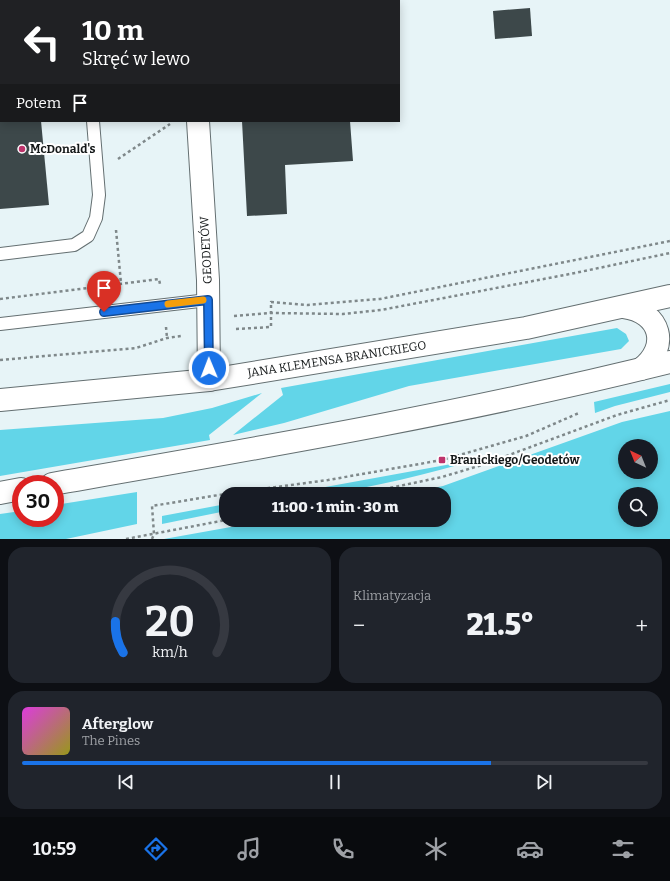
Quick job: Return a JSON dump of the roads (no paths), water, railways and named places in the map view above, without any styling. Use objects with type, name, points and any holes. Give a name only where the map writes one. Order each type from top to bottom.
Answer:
[{"type":"main road","name":"GEODETÓW","points":[[198,122],[208,280],[210,380]]},
{"type":"main road","name":"JANA KLEMENSA BRANICKIEGO","points":[[0,400],[210,380],[526,328],[670,296]]},
{"type":"main road","points":[[624,307],[636,308],[645,313],[653,322],[657,332],[658,342],[656,353],[650,363],[641,369]]},
{"type":"main road","points":[[64,482],[423,418],[670,362]]},
{"type":"main road","points":[[0,493],[12,491]]},
{"type":"lane","points":[[0,254],[74,245],[88,236],[96,218],[98,196],[93,122]]},
{"type":"lane","points":[[0,324],[209,308]]},
{"type":"place","name":"McDonald's","points":[[22,149]]},
{"type":"place","name":"Branickiego/Geodetów","points":[[442,460]]}]
